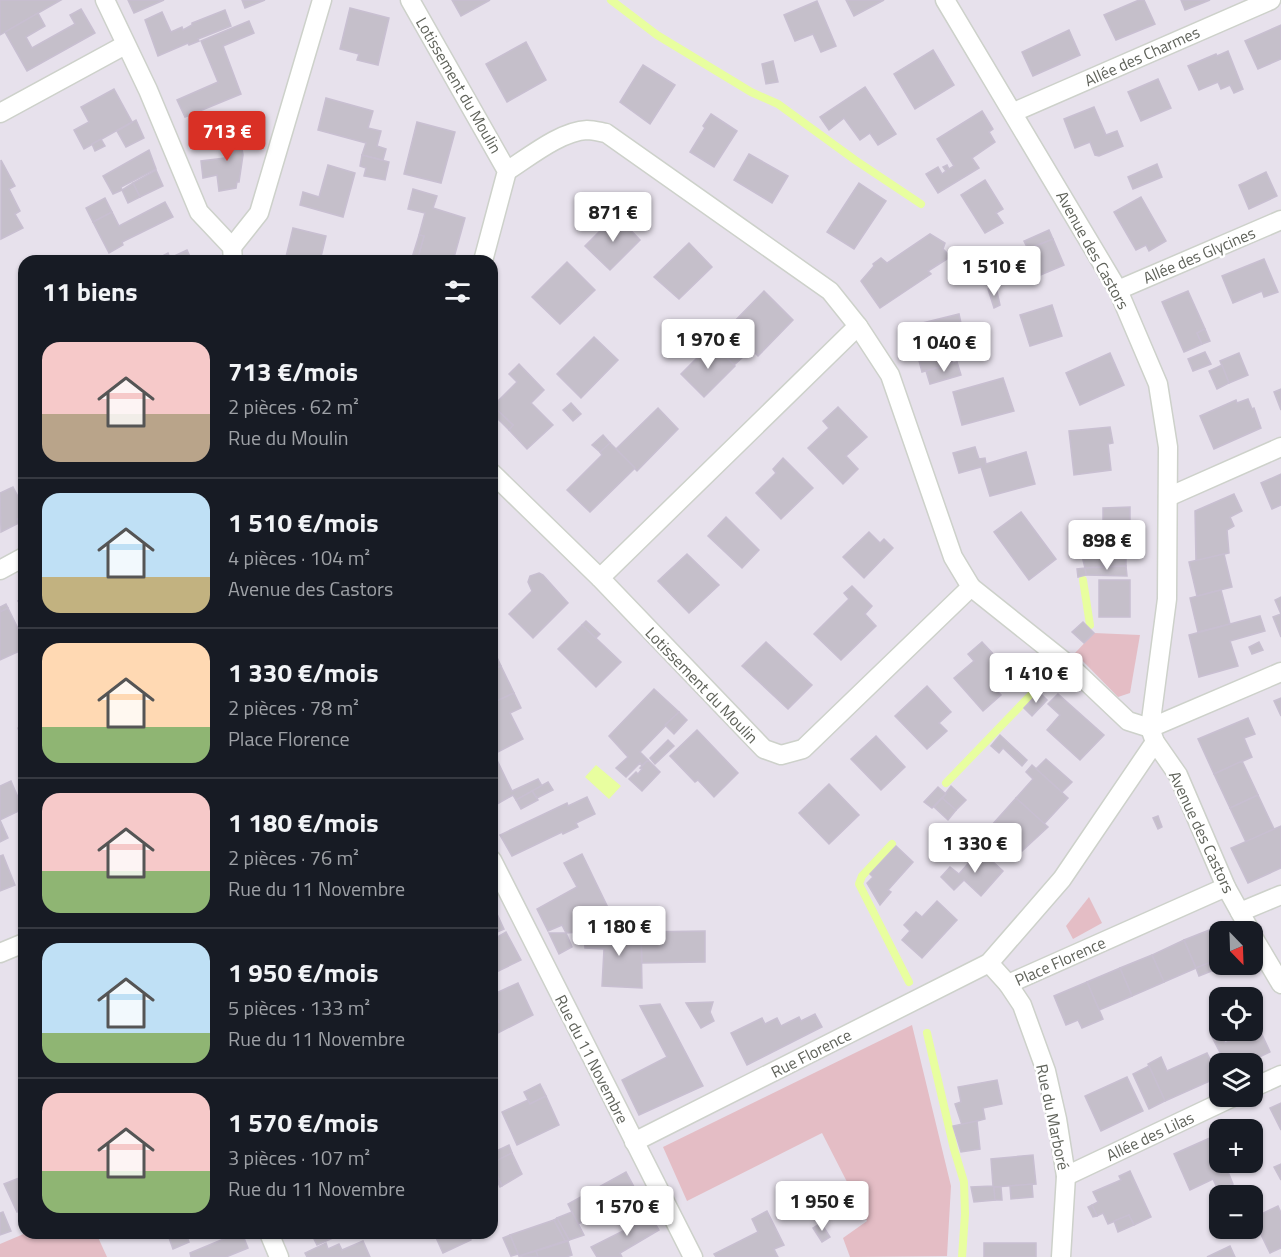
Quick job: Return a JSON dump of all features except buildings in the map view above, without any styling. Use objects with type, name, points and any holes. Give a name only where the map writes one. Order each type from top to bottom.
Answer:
[{"type":"street","points":[[105,0],[148,90],[199,212],[233,254],[258,213],[322,0]]},
{"type":"street","name":"Lotissement du Moulin","points":[[410,0],[507,171]]},
{"type":"street","name":"Avenue des Castors","points":[[945,0],[1014,112],[1118,290],[1158,384],[1168,447],[1167,599],[1152,735],[1178,775],[1226,887],[1245,921]]},
{"type":"street","name":"Allée des Charmes","points":[[1014,112],[1271,0]]},
{"type":"street","points":[[0,113],[125,45]]},
{"type":"street","name":"Lotissement du Moulin","points":[[485,255],[507,171],[549,144],[586,130],[606,133],[830,291],[858,326],[890,375],[952,557],[971,587],[1070,666],[1128,721],[1152,735]]},
{"type":"street","name":"Allée des Glycines","points":[[1118,290],[1281,220]]},
{"type":"street","points":[[600,578],[858,326]]},
{"type":"street","points":[[1168,497],[1281,447]]},
{"type":"street","name":"Lotissement du Moulin","points":[[498,479],[600,578],[764,748],[781,755],[803,749],[971,587]]},
{"type":"street","points":[[0,570],[18,560]]},
{"type":"street","points":[[1152,735],[1281,672]]},
{"type":"street","name":"Place Florence","points":[[1152,735],[1062,879],[989,963],[1008,984],[1226,887]]},
{"type":"street","name":"Rue du 11 Novembre","points":[[498,872],[693,1257]]},
{"type":"street","points":[[1240,912],[1281,895]]},
{"type":"street","points":[[0,953],[18,946]]},
{"type":"street","name":"Avenue des Castors","points":[[1263,952],[1281,984]]},
{"type":"street","name":"Rue Florence","points":[[634,1143],[989,963]]},
{"type":"street","name":"Rue du Marboré","points":[[1008,984],[1022,1005],[1046,1071],[1057,1119],[1066,1176],[1061,1257]]},
{"type":"street","points":[[1263,1083],[1281,1075]]},
{"type":"street","name":"Allée des Lilas","points":[[1066,1176],[1212,1107]]},
{"type":"street","points":[[272,1239],[279,1257]]},
{"type":"shaded area","points":[[1094,633],[1140,635],[1130,693],[1118,697],[1075,653]]},
{"type":"shaded area","points":[[596,765],[621,786],[609,799],[585,777]]},
{"type":"shaded area","points":[[1089,897],[1102,923],[1073,939],[1066,926]]},
{"type":"shaded area","points":[[912,1025],[951,1186],[947,1256],[850,1257],[843,1238],[867,1221],[822,1133],[687,1201],[663,1147]]},
{"type":"shaded area","points":[[18,1236],[18,1239],[99,1239],[107,1257],[0,1257],[0,1244]]},
{"type":"waterway","points":[[611,0],[657,35],[751,92],[778,104],[921,204]]},
{"type":"waterway","points":[[1083,580],[1090,625]]},
{"type":"waterway","points":[[946,783],[1053,672]]},
{"type":"waterway","points":[[892,844],[862,876],[859,884],[909,982]]},
{"type":"waterway","points":[[927,1033],[964,1182],[965,1214],[962,1257]]}]
